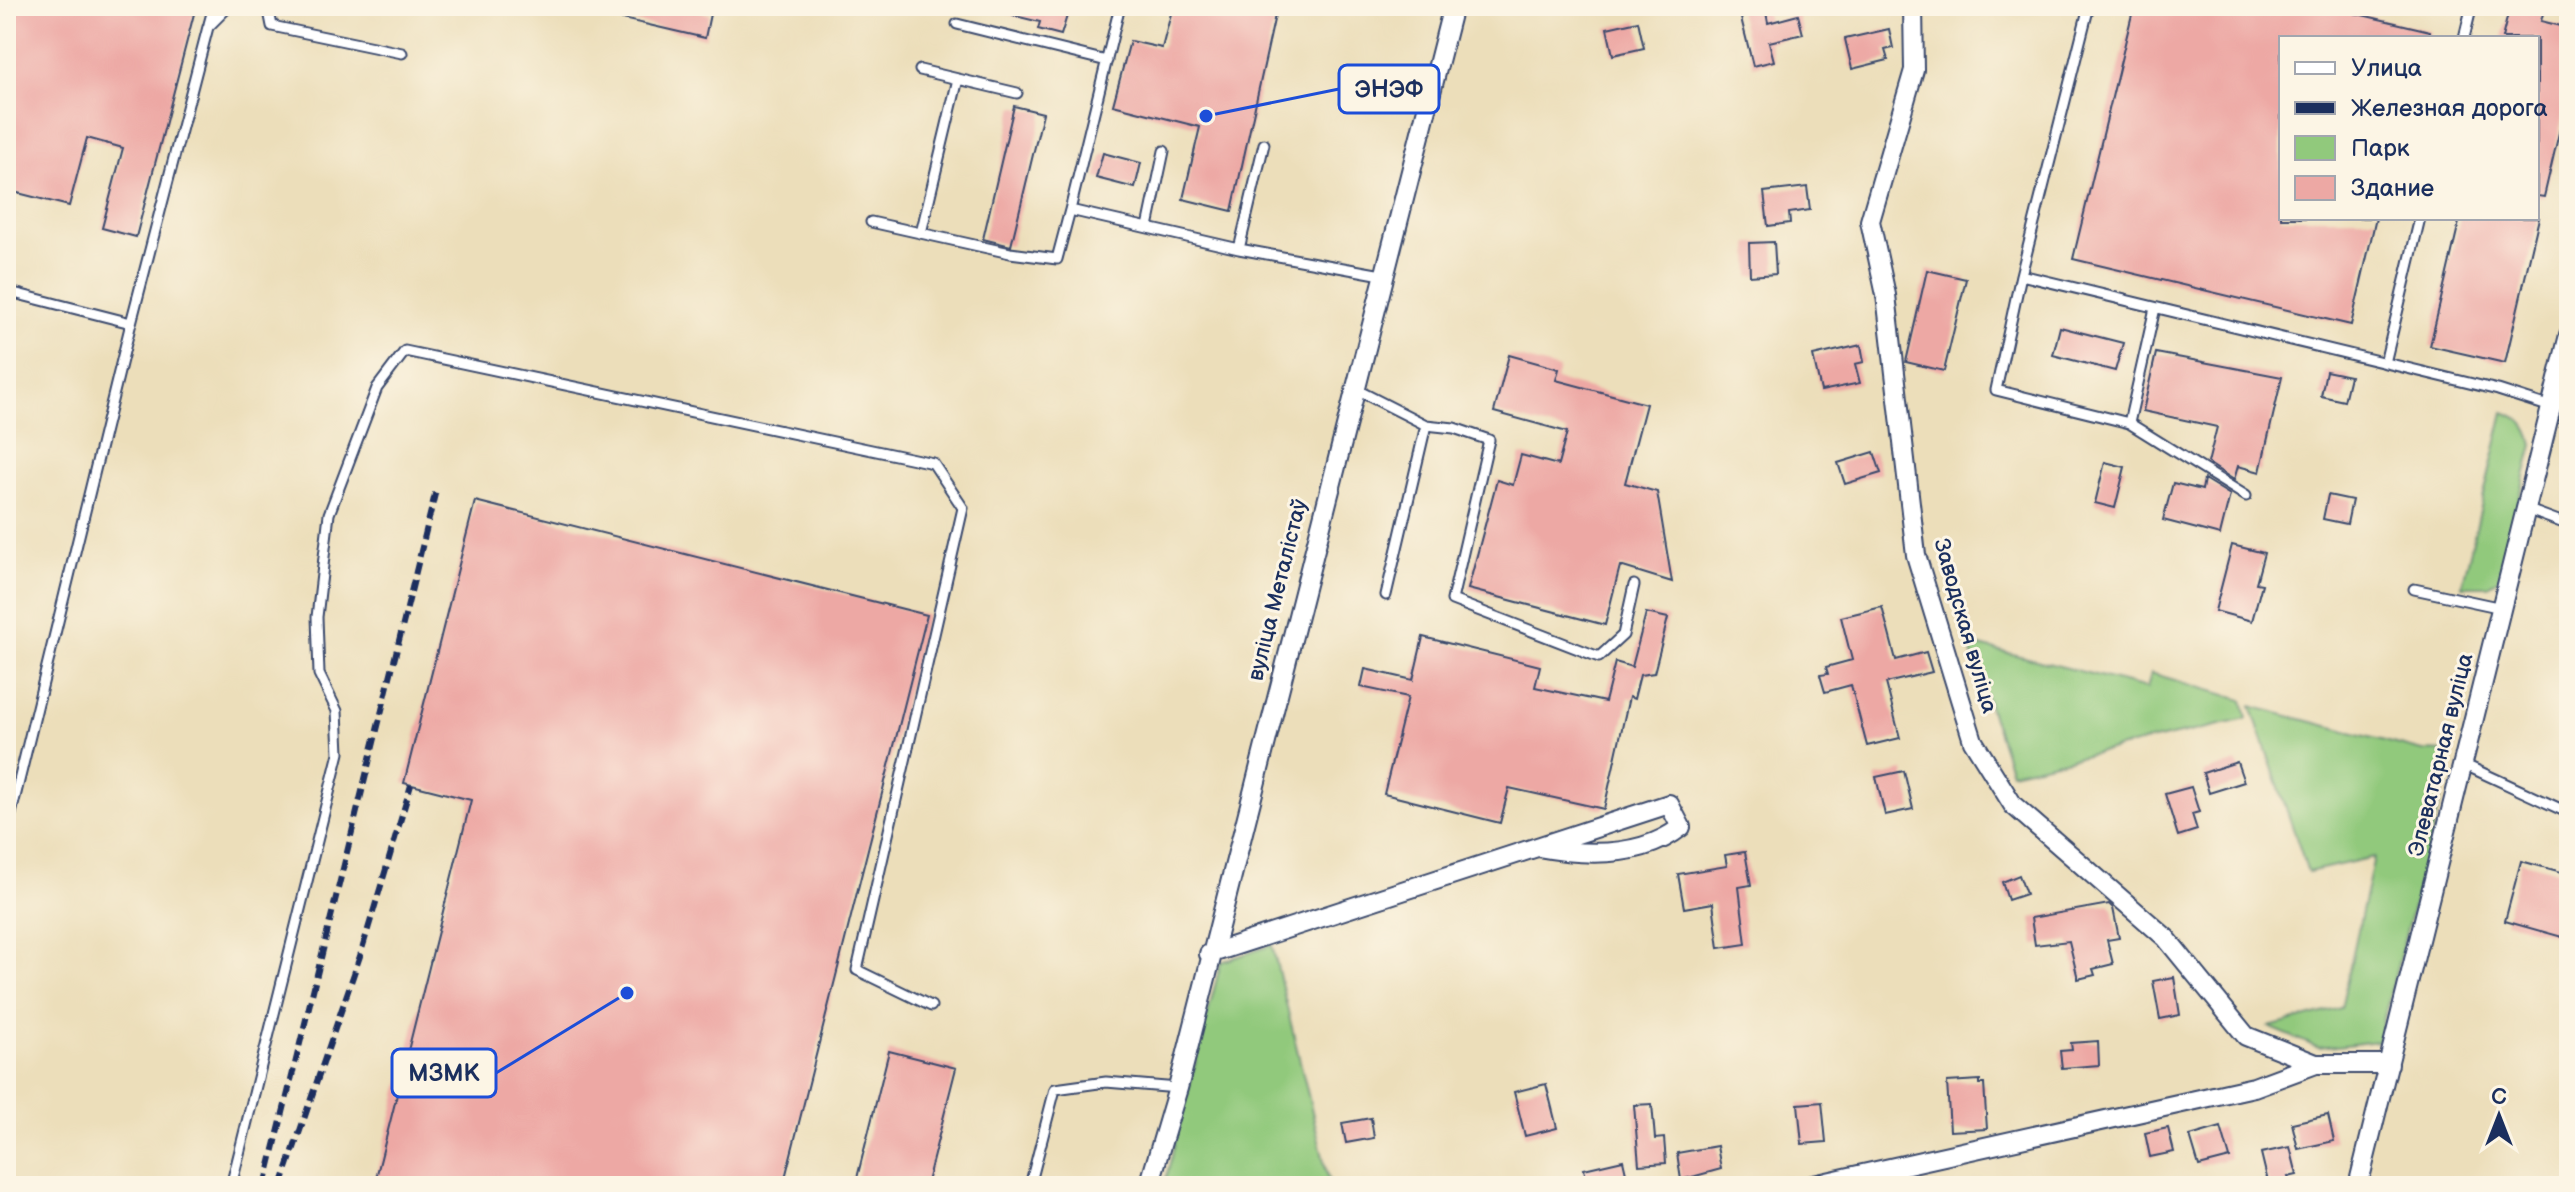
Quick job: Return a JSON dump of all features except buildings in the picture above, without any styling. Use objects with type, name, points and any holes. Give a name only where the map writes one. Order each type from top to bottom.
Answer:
[{"type":"street","name":"вуліца Металістаў","points":[[1149,1186],[1178,1088],[1209,954],[1453,6]]},
{"type":"street","name":"Заводская вуліца","points":[[1913,6],[1914,70],[1870,221],[1886,295],[1916,555],[1973,741],[2013,805],[2166,938],[2246,1036],[2316,1064]]},
{"type":"street","name":"Элеватарная вуліца","points":[[2358,1186],[2569,335]]},
{"type":"street","points":[[1209,954],[1669,804],[1681,827],[1661,842],[1620,850],[1582,855],[1538,847]]},
{"type":"street","name":"Заводская вуліца","points":[[1809,1186],[2254,1087],[2316,1064],[2389,1064]]},
{"type":"lane","points":[[6,834],[131,323],[214,6]]},
{"type":"lane","points":[[208,27],[229,6]]},
{"type":"lane","points":[[268,6],[272,26],[402,53]]},
{"type":"lane","points":[[871,222],[1010,253],[1057,259],[1120,6]]},
{"type":"lane","points":[[2089,6],[2021,275],[1996,390],[2129,423],[2246,496]]},
{"type":"lane","points":[[2459,6],[2471,9],[2464,36]]},
{"type":"lane","points":[[957,24],[1107,61]]},
{"type":"lane","points":[[920,70],[1017,93]]},
{"type":"lane","points":[[921,233],[958,79]]},
{"type":"lane","points":[[1239,249],[1264,144]]},
{"type":"lane","points":[[1148,227],[1164,151]]},
{"type":"lane","points":[[1070,210],[1239,249],[1382,275]]},
{"type":"lane","points":[[2385,363],[2420,220]]},
{"type":"lane","points":[[2021,275],[2385,363],[2551,407]]},
{"type":"lane","points":[[6,291],[131,323]]},
{"type":"lane","points":[[2129,423],[2155,308]]},
{"type":"lane","points":[[231,1186],[339,753],[337,711],[319,674],[317,617],[329,514],[377,388],[405,351],[933,463],[963,508],[857,970],[931,1006]]},
{"type":"lane","points":[[1355,389],[1426,425],[1454,428],[1489,440],[1452,600],[1599,657],[1623,635],[1634,585]]},
{"type":"lane","points":[[1386,595],[1426,425]]},
{"type":"lane","points":[[2526,509],[2569,525]]},
{"type":"lane","points":[[2414,589],[2502,608]]},
{"type":"lane","points":[[2463,764],[2569,813]]},
{"type":"lane","points":[[1040,1186],[1032,1178],[1055,1089],[1106,1082],[1178,1088]]},
{"type":"green space","points":[[2504,412],[2524,424],[2533,445],[2499,578],[2488,586],[2462,586]]},
{"type":"green space","points":[[1968,643],[2147,688],[2151,673],[2243,700],[2247,719],[2011,772]]},
{"type":"green space","points":[[2251,706],[2423,751],[2445,752],[2450,763],[2378,1041],[2319,1048],[2269,1027],[2341,1008],[2374,857],[2308,872]]},
{"type":"green space","points":[[1272,945],[1330,1186],[1164,1186],[1221,962]]},
{"type":"railway","points":[[265,1186],[436,490]]},
{"type":"railway","points":[[281,1186],[360,956],[411,785]]},
{"type":"place","name":"ЭНЭФ","points":[[1206,116]]},
{"type":"place","name":"МЗМК","points":[[627,993]]}]
